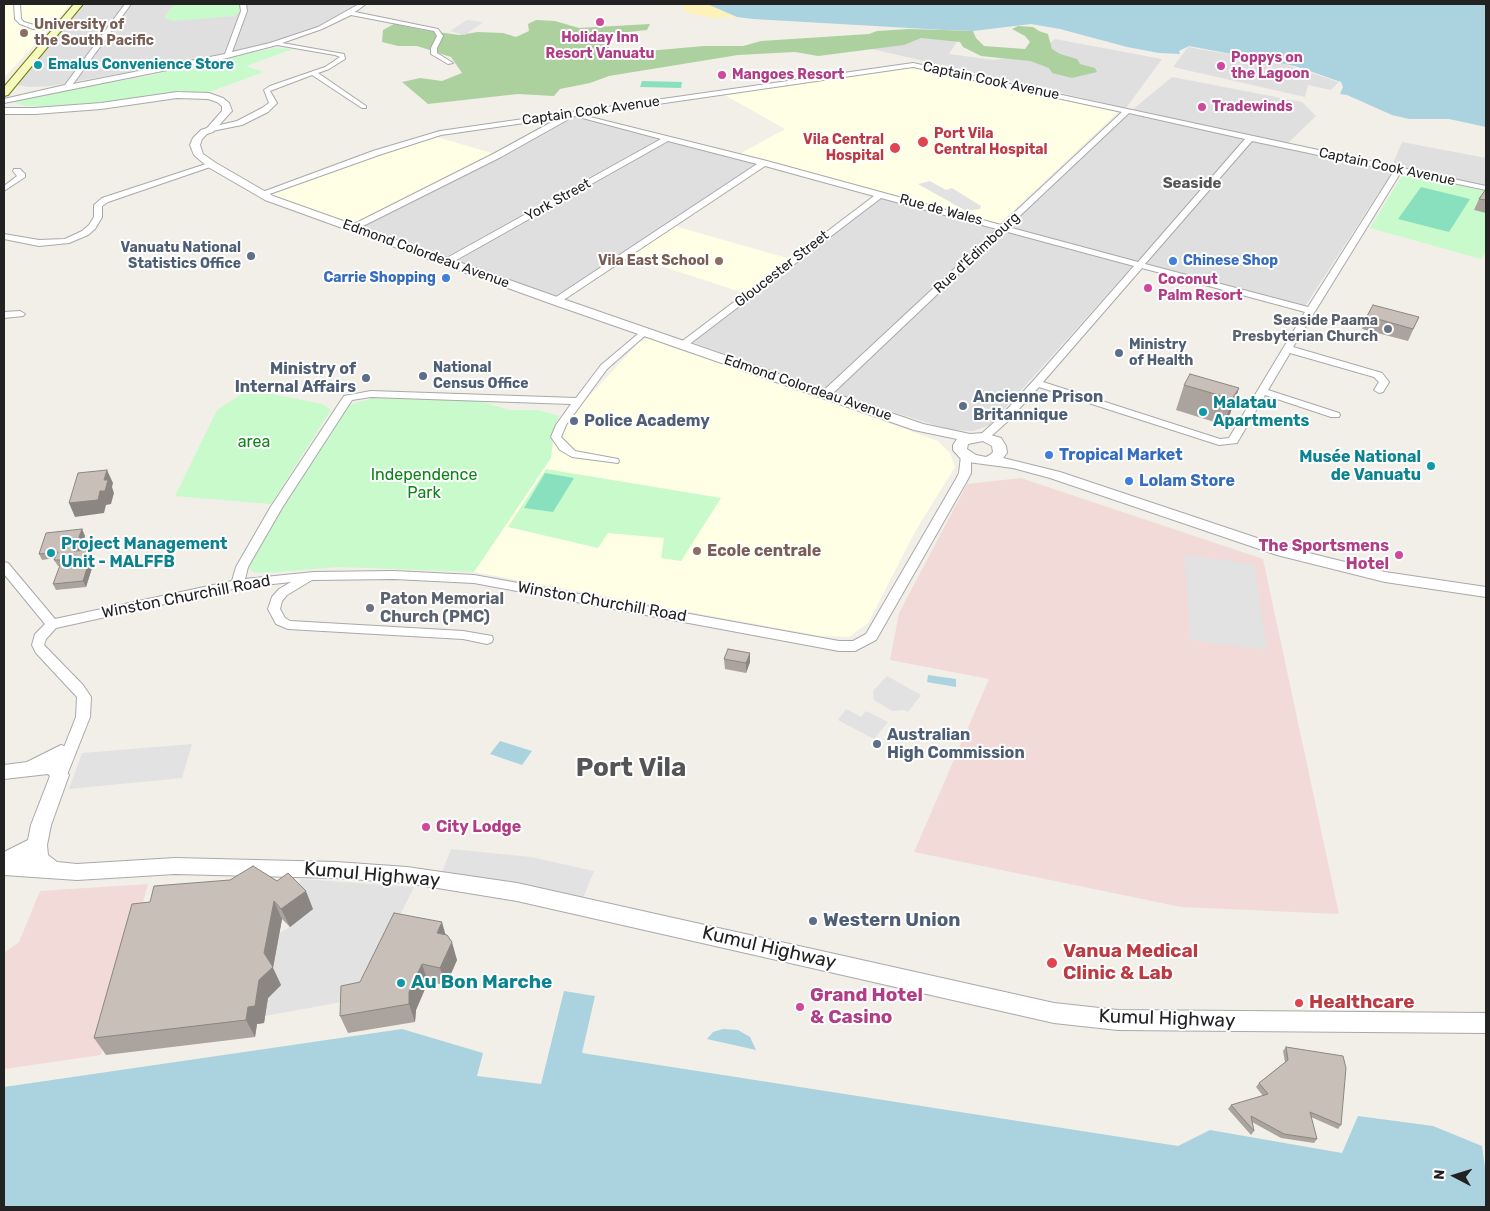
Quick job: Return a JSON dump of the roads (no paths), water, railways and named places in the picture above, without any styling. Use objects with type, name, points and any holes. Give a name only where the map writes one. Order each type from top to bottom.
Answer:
[{"type":"main road","points":[[5,89],[79,4]]},
{"type":"street","points":[[17,4],[18,19],[22,23],[33,27],[60,28]]},
{"type":"street","points":[[66,87],[128,4]]},
{"type":"street","points":[[227,56],[244,11],[244,4]]},
{"type":"street","points":[[4,101],[66,87],[142,74],[272,45],[310,32],[350,13],[363,4]]},
{"type":"street","points":[[350,13],[436,30],[440,36],[434,48],[434,54],[450,63]]},
{"type":"street","points":[[210,130],[238,123],[265,110],[273,103],[267,90],[314,73],[340,62],[343,58],[342,55],[324,51],[272,45]]},
{"type":"street","name":"Captain Cook Avenue","points":[[260,194],[376,153],[440,133],[913,65],[1486,188]]},
{"type":"street","points":[[314,73],[364,107]]},
{"type":"street","points":[[5,89],[37,93]]},
{"type":"street","points":[[4,111],[35,111],[101,106],[177,95],[209,96],[220,100],[226,105],[227,112],[210,130]]},
{"type":"street","points":[[4,106],[35,111]]},
{"type":"street","name":"Rue d'Édimbourg","points":[[826,394],[1128,111]]},
{"type":"street","points":[[353,228],[498,155],[570,114]]},
{"type":"street","name":"Rue de Wales","points":[[570,114],[881,194],[1310,311]]},
{"type":"street","name":"Edmond Colordeau Avenue","points":[[210,130],[204,132],[198,138],[195,145],[200,155],[212,165],[260,194],[556,301],[919,427]]},
{"type":"street","name":"York Street","points":[[448,261],[668,138]]},
{"type":"street","points":[[987,441],[1000,453],[995,458],[984,461],[965,473],[963,453],[960,445],[987,441],[1004,419],[1037,384],[1250,138]]},
{"type":"street","points":[[556,301],[764,163]]},
{"type":"street","points":[[4,237],[39,243],[66,241],[85,233],[92,227],[98,217],[98,205],[105,200],[212,165]]},
{"type":"street","points":[[1037,384],[1219,442],[1233,441],[1310,311],[1400,169]]},
{"type":"street","points":[[4,189],[20,177],[21,174],[17,171]]},
{"type":"street","name":"Gloucester Street","points":[[684,344],[881,194]]},
{"type":"street","points":[[4,315],[20,314]]},
{"type":"street","points":[[614,461],[572,454],[564,448],[556,437],[561,425],[577,401],[604,367],[645,331]]},
{"type":"street","points":[[1288,349],[1378,375],[1384,382],[1379,390]]},
{"type":"street","points":[[1262,391],[1335,415]]},
{"type":"street","points":[[237,584],[242,567],[276,508],[348,398],[371,394],[577,401]]},
{"type":"street","points":[[919,427],[987,441],[1055,475]]},
{"type":"street","points":[[919,427],[944,439],[963,453],[984,461],[1014,464],[1055,475],[1277,550],[1385,577],[1486,592]]},
{"type":"street","name":"Winston Churchill Road","points":[[52,624],[237,584],[314,576],[394,575],[474,579],[839,646],[855,646],[871,636],[965,473]]},
{"type":"street","points":[[4,566],[52,624],[41,635],[38,645],[84,697],[85,710],[74,739],[59,766],[41,825],[37,845],[39,859],[52,871]]},
{"type":"street","points":[[314,576],[293,585],[276,600],[274,609],[280,621],[288,625],[463,635],[487,639]]},
{"type":"street","points":[[59,766],[74,739]]},
{"type":"street","points":[[4,772],[59,766]]},
{"type":"street","points":[[4,861],[37,845]]},
{"type":"street","name":"Kumul Highway","points":[[4,867],[52,871],[175,866],[336,870],[407,875],[536,896],[1054,1013],[1118,1020],[1486,1024]]},
{"type":"water","points":[[707,4],[1486,4],[1486,127],[1449,119],[1409,119],[1392,115],[1347,95],[1340,94],[1343,87],[1341,82],[1295,66],[1189,46],[1179,51],[1180,54],[1159,53],[1127,47],[1060,29],[1031,24],[973,31],[753,19],[737,17]]},
{"type":"water","points":[[928,675],[956,679],[956,687],[927,682]]},
{"type":"water","points":[[500,741],[532,751],[522,765],[490,754]]},
{"type":"water","points":[[564,991],[595,996],[582,1053],[1178,1146],[1210,1130],[1342,1153],[1358,1116],[1433,1126],[1482,1146],[1486,1175],[1486,1207],[4,1207],[4,1087],[402,1029],[483,1053],[477,1076],[541,1084]]},
{"type":"water","points":[[723,1029],[738,1030],[750,1037],[756,1050],[707,1039],[713,1032]]},
{"type":"place","name":"Holiday Inn Resort Vanuatu","points":[[600,22]]},
{"type":"place","name":"University of the South Pacific","points":[[24,33]]},
{"type":"place","name":"Emalus Convenience Store","points":[[38,65]]},
{"type":"place","name":"Poppys on the Lagoon","points":[[1221,66]]},
{"type":"place","name":"Mangoes Resort","points":[[722,75]]},
{"type":"place","name":"Tradewinds","points":[[1202,107]]},
{"type":"place","name":"Port Vila Central Hospital","points":[[923,142]]},
{"type":"place","name":"Vila Central Hospital","points":[[895,148]]},
{"type":"place","name":"Vanuatu National Statistics Office","points":[[251,256]]},
{"type":"place","name":"Vila East School","points":[[719,261]]},
{"type":"place","name":"Chinese Shop","points":[[1173,261]]},
{"type":"place","name":"Carrie Shopping","points":[[446,278]]},
{"type":"place","name":"Coconut Palm Resort","points":[[1148,288]]},
{"type":"place","name":"Seaside Paama Presbyterian Church","points":[[1388,329]]},
{"type":"place","name":"Ministry of Health","points":[[1119,353]]},
{"type":"place","name":"National Census Office","points":[[423,376]]},
{"type":"place","name":"Ministry of Internal Affairs","points":[[366,378]]},
{"type":"place","name":"Ancienne Prison Britannique","points":[[963,406]]},
{"type":"place","name":"Malatau Apartments","points":[[1203,412]]},
{"type":"place","name":"Police Academy","points":[[574,421]]},
{"type":"place","name":"Tropical Market","points":[[1049,455]]},
{"type":"place","name":"Musée National de Vanuatu","points":[[1431,466]]},
{"type":"place","name":"Lolam Store","points":[[1129,481]]},
{"type":"place","name":"Ecole centrale","points":[[697,551]]},
{"type":"place","name":"Project Management Unit - MALFFB","points":[[51,553]]},
{"type":"place","name":"The Sportsmens Hotel","points":[[1399,555]]},
{"type":"place","name":"Paton Memorial Church (PMC)","points":[[370,608]]},
{"type":"place","name":"Australian High Commission","points":[[877,744]]},
{"type":"place","name":"City Lodge","points":[[426,827]]},
{"type":"place","name":"Western Union","points":[[813,921]]},
{"type":"place","name":"Vanua Medical Clinic & Lab","points":[[1052,963]]},
{"type":"place","name":"Au Bon Marche","points":[[401,983]]},
{"type":"place","name":"Healthcare","points":[[1299,1003]]},
{"type":"place","name":"Grand Hotel & Casino","points":[[800,1007]]},
{"type":"district","name":"Seaside","points":[[1192,184]]},
{"type":"district","name":"Port Vila","points":[[631,768]]},
{"type":"park label","name":"area","points":[[254,442]]},
{"type":"park label","name":"Independence Park","points":[[424,484]]}]
